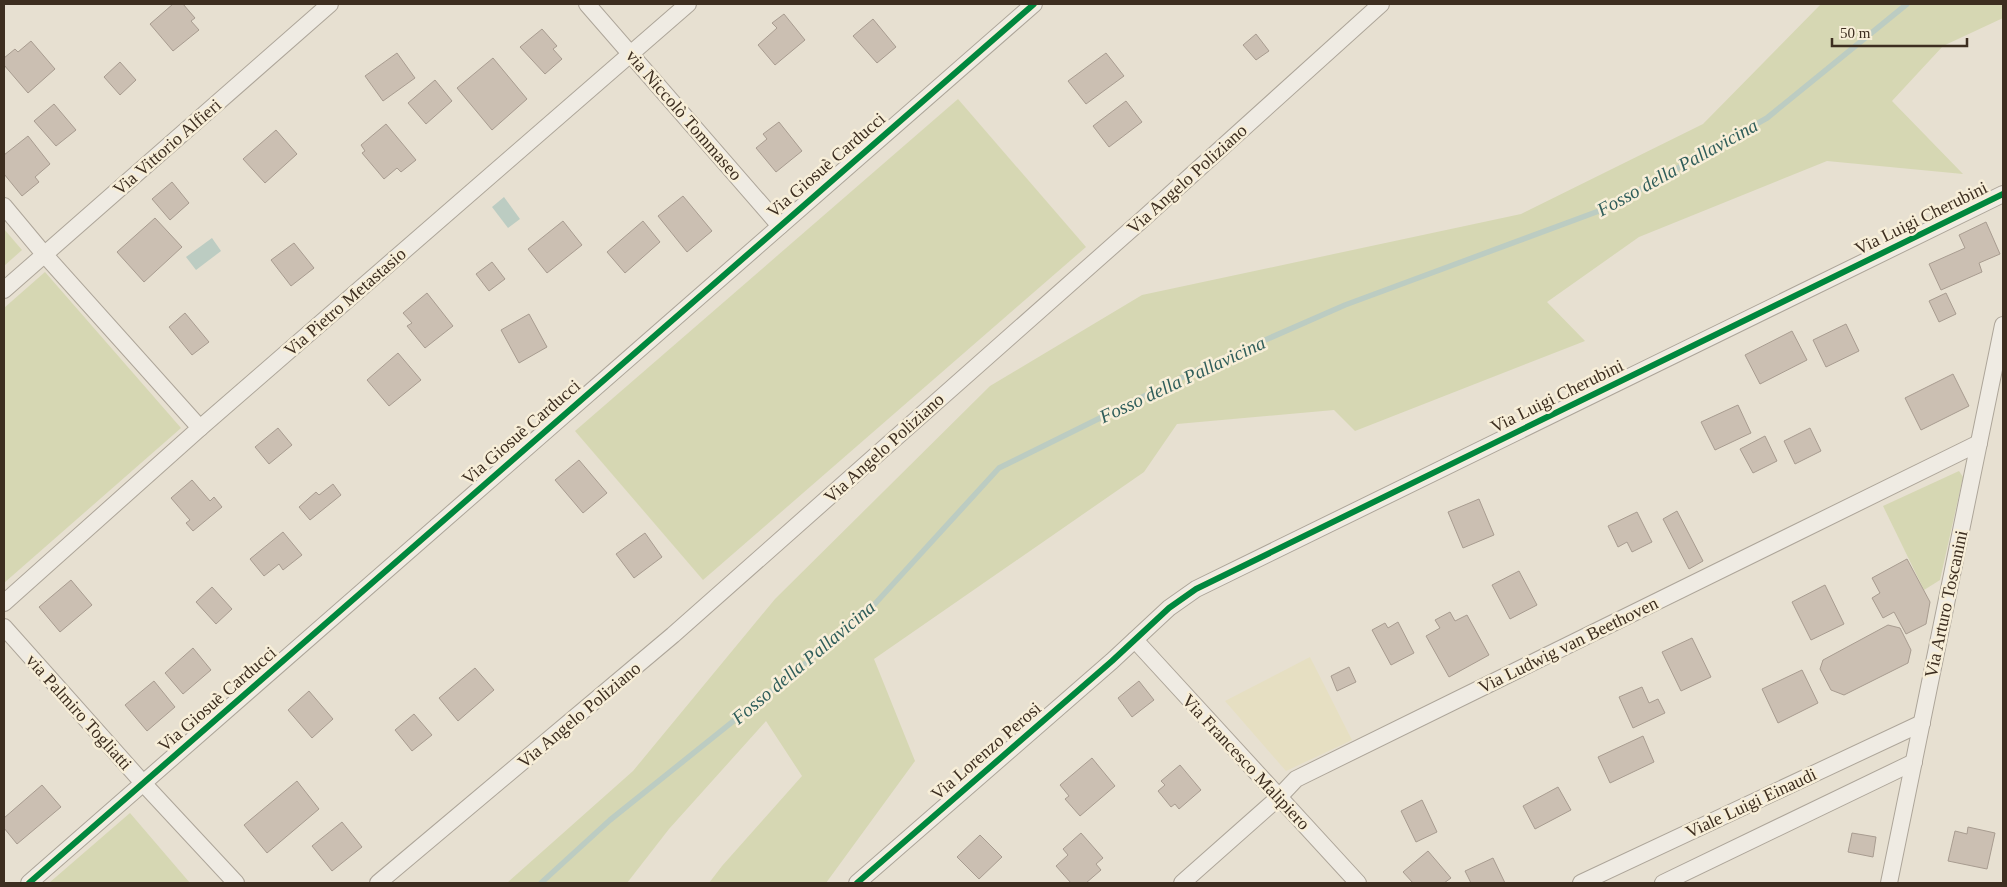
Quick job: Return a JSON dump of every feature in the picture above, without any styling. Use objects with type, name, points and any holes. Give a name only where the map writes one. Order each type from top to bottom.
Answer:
[{"type":"street","name":"Via Vittorio Alfieri","points":[[4,290],[330,4]]},
{"type":"street","name":"via Niccolò Tommaseo","points":[[587,4],[780,226]]},
{"type":"street","name":"Via Pietro Metastasio","points":[[4,603],[200,428],[688,4]]},
{"type":"street","name":"Via Giosuè Carducci","points":[[29,883],[1034,4]]},
{"type":"street","name":"Via Angelo Poliziano","points":[[378,883],[673,635],[1136,225],[1381,4]]},
{"type":"street","name":"Via Luigi Cherubini","points":[[1135,640],[1169,608],[1196,589],[2003,194]]},
{"type":"street","points":[[4,206],[44,254],[200,428]]},
{"type":"street","name":"Via Arturo Toscanini","points":[[1889,883],[2003,325]]},
{"type":"street","name":"Via Ludwig van Beethoven","points":[[1182,883],[1278,798],[1296,779],[1979,443]]},
{"type":"street","name":"via Palmiro Togliatti","points":[[4,627],[143,783],[236,883]]},
{"type":"street","name":"Via Francesco Malipiero","points":[[1135,640],[1358,883]]},
{"type":"street","name":"Via Lorenzo Perosi","points":[[856,883],[1135,640]]},
{"type":"street","name":"Viale Luigi Einaudi","points":[[1581,883],[1922,723]]},
{"type":"street","name":"Viale Luigi Einaudi","points":[[1663,883],[1914,762]]},
{"type":"shaded area","points":[[504,197],[520,219],[508,228],[492,207]]},
{"type":"shaded area","points":[[212,238],[221,251],[196,270],[186,257]]},
{"type":"shaded area","points":[[1310,657],[1352,740],[1286,771],[1225,701]]},
{"type":"green space","points":[[1821,4],[2003,4],[2003,18],[1943,46],[1892,101],[1963,174],[1827,161],[1639,237],[1547,302],[1585,341],[1355,431],[1334,410],[1177,424],[1144,472],[874,659],[915,761],[826,883],[709,883],[802,776],[766,721],[669,829],[627,883],[507,883],[633,771],[775,599],[990,386],[1142,295],[1521,214],[1703,124]]},
{"type":"green space","points":[[958,99],[1086,247],[703,580],[575,431]]},
{"type":"green space","points":[[4,229],[22,250],[4,266]]},
{"type":"green space","points":[[45,272],[181,428],[4,583],[4,308]]},
{"type":"green space","points":[[1959,471],[1963,477],[1940,580],[1924,590],[1883,506]]},
{"type":"green space","points":[[130,813],[190,883],[49,883]]},
{"type":"building","points":[[173,4],[183,4],[195,18],[191,21],[199,30],[173,51],[150,24]]},
{"type":"building","points":[[784,14],[805,40],[775,65],[758,45],[777,28],[772,23]]},
{"type":"building","points":[[873,19],[896,47],[877,63],[853,36]]},
{"type":"building","points":[[542,29],[557,46],[553,49],[562,59],[545,74],[520,47]]},
{"type":"building","points":[[1256,34],[1269,51],[1256,60],[1243,45]]},
{"type":"building","points":[[31,41],[55,69],[28,93],[4,65],[4,58],[15,49],[18,52]]},
{"type":"building","points":[[397,53],[415,78],[383,101],[365,76]]},
{"type":"building","points":[[1106,53],[1124,76],[1086,104],[1068,81]]},
{"type":"building","points":[[493,58],[527,99],[492,130],[457,88]]},
{"type":"building","points":[[120,62],[136,80],[120,95],[104,77]]},
{"type":"building","points":[[435,80],[452,101],[426,124],[408,103]]},
{"type":"building","points":[[1126,101],[1142,122],[1109,147],[1093,126]]},
{"type":"building","points":[[54,104],[76,130],[56,146],[34,121]]},
{"type":"building","points":[[779,122],[802,151],[776,172],[756,148],[767,139],[763,134]]},
{"type":"building","points":[[386,124],[416,160],[401,172],[397,168],[384,179],[362,153],[365,151],[361,145]]},
{"type":"building","points":[[276,130],[297,154],[265,183],[243,159]]},
{"type":"building","points":[[28,136],[50,164],[35,177],[39,182],[22,196],[4,174],[4,155]]},
{"type":"building","points":[[172,182],[189,203],[170,220],[152,199]]},
{"type":"building","points":[[683,196],[712,231],[687,252],[658,216]]},
{"type":"building","points":[[155,218],[182,247],[144,282],[117,252]]},
{"type":"building","points":[[563,221],[582,245],[547,273],[528,249]]},
{"type":"building","points":[[643,221],[660,242],[625,273],[607,252]]},
{"type":"building","points":[[1986,222],[2000,254],[1979,263],[1982,272],[1941,290],[1929,264],[1965,248],[1959,235]]},
{"type":"building","points":[[294,243],[314,268],[291,286],[271,260]]},
{"type":"building","points":[[492,262],[505,279],[489,291],[476,274]]},
{"type":"building","points":[[427,293],[453,326],[425,348],[407,326],[412,323],[403,313]]},
{"type":"building","points":[[1946,293],[1956,314],[1939,322],[1929,301]]},
{"type":"building","points":[[185,313],[209,342],[192,355],[169,327]]},
{"type":"building","points":[[529,314],[547,347],[519,363],[501,330]]},
{"type":"building","points":[[1846,324],[1859,351],[1826,367],[1813,340]]},
{"type":"building","points":[[1792,331],[1807,360],[1760,384],[1745,355]]},
{"type":"building","points":[[398,353],[421,380],[389,406],[367,380]]},
{"type":"building","points":[[1953,374],[1969,406],[1921,430],[1905,398]]},
{"type":"building","points":[[1738,405],[1751,433],[1715,450],[1701,422]]},
{"type":"building","points":[[278,428],[292,445],[269,464],[255,447]]},
{"type":"building","points":[[1810,428],[1821,451],[1795,464],[1784,441]]},
{"type":"building","points":[[1765,436],[1777,461],[1753,473],[1740,449]]},
{"type":"building","points":[[579,460],[607,493],[583,513],[555,480]]},
{"type":"building","points":[[192,480],[210,501],[214,497],[222,507],[193,531],[186,523],[190,520],[171,498]]},
{"type":"building","points":[[333,484],[341,495],[310,520],[299,507],[316,492],[319,495]]},
{"type":"building","points":[[1479,499],[1494,535],[1463,548],[1448,512]]},
{"type":"building","points":[[1677,511],[1703,561],[1689,569],[1663,519]]},
{"type":"building","points":[[1637,512],[1652,542],[1632,552],[1627,542],[1618,547],[1608,526]]},
{"type":"building","points":[[283,532],[302,555],[283,570],[279,564],[264,576],[250,559]]},
{"type":"building","points":[[645,533],[662,557],[634,578],[616,554]]},
{"type":"building","points":[[1907,559],[1930,602],[1926,624],[1906,634],[1894,612],[1883,618],[1872,598],[1880,593],[1872,578]]},
{"type":"building","points":[[1519,571],[1537,605],[1510,619],[1492,585]]},
{"type":"building","points":[[71,580],[92,605],[60,632],[39,607]]},
{"type":"building","points":[[1825,585],[1844,624],[1811,640],[1792,602]]},
{"type":"building","points":[[212,587],[232,609],[216,624],[196,602]]},
{"type":"building","points":[[1450,612],[1455,621],[1467,615],[1489,655],[1449,677],[1426,636],[1440,628],[1435,620]]},
{"type":"building","points":[[1398,622],[1414,653],[1391,665],[1372,630],[1385,623],[1388,628]]},
{"type":"building","points":[[1888,625],[1900,628],[1911,650],[1908,663],[1844,695],[1831,690],[1820,669],[1823,660]]},
{"type":"building","points":[[1692,638],[1711,677],[1681,691],[1662,652]]},
{"type":"building","points":[[193,648],[211,670],[183,694],[165,673]]},
{"type":"building","points":[[1349,667],[1356,682],[1337,691],[1331,676]]},
{"type":"building","points":[[475,668],[494,690],[458,721],[439,698]]},
{"type":"building","points":[[1802,670],[1818,703],[1778,723],[1762,689]]},
{"type":"building","points":[[154,681],[175,707],[147,731],[125,705]]},
{"type":"building","points":[[1139,681],[1154,700],[1132,717],[1118,698]]},
{"type":"building","points":[[1642,687],[1649,703],[1658,699],[1665,713],[1633,728],[1619,697]]},
{"type":"building","points":[[309,691],[333,719],[312,738],[288,710]]},
{"type":"building","points":[[414,714],[432,735],[412,751],[395,730]]},
{"type":"building","points":[[1643,736],[1654,762],[1610,783],[1598,757]]},
{"type":"building","points":[[1092,758],[1115,786],[1080,816],[1065,799],[1069,796],[1060,785]]},
{"type":"building","points":[[1180,765],[1201,790],[1179,809],[1175,804],[1171,807],[1158,791],[1165,785],[1161,781]]},
{"type":"building","points":[[297,781],[319,809],[267,853],[244,825]]},
{"type":"building","points":[[42,785],[61,807],[17,844],[4,828],[4,818]]},
{"type":"building","points":[[1558,787],[1571,810],[1535,829],[1523,806]]},
{"type":"building","points":[[1422,800],[1437,832],[1416,842],[1401,811]]},
{"type":"building","points":[[342,822],[362,847],[332,871],[312,846]]},
{"type":"building","points":[[1968,827],[1995,833],[1987,869],[1948,861],[1955,831],[1967,834]]},
{"type":"building","points":[[1081,833],[1103,858],[1096,864],[1101,870],[1086,883],[1071,883],[1056,866],[1068,855],[1063,849]]},
{"type":"building","points":[[1852,833],[1876,837],[1873,857],[1848,852]]},
{"type":"building","points":[[980,835],[1002,857],[979,879],[957,857]]},
{"type":"building","points":[[1428,851],[1451,878],[1444,883],[1413,883],[1403,872]]},
{"type":"building","points":[[1493,858],[1505,883],[1471,883],[1465,871]]},
{"type":"waterway","name":"Fosso della Pallavicina","points":[[541,883],[610,820],[862,618],[999,468],[1199,369],[1345,305],[1607,208],[1767,118],[1907,4]]},
{"type":"cycle path","points":[[29,883],[1034,4]]},
{"type":"cycle path","points":[[857,883],[1112,661],[1169,608],[1196,589],[2003,194]]}]
